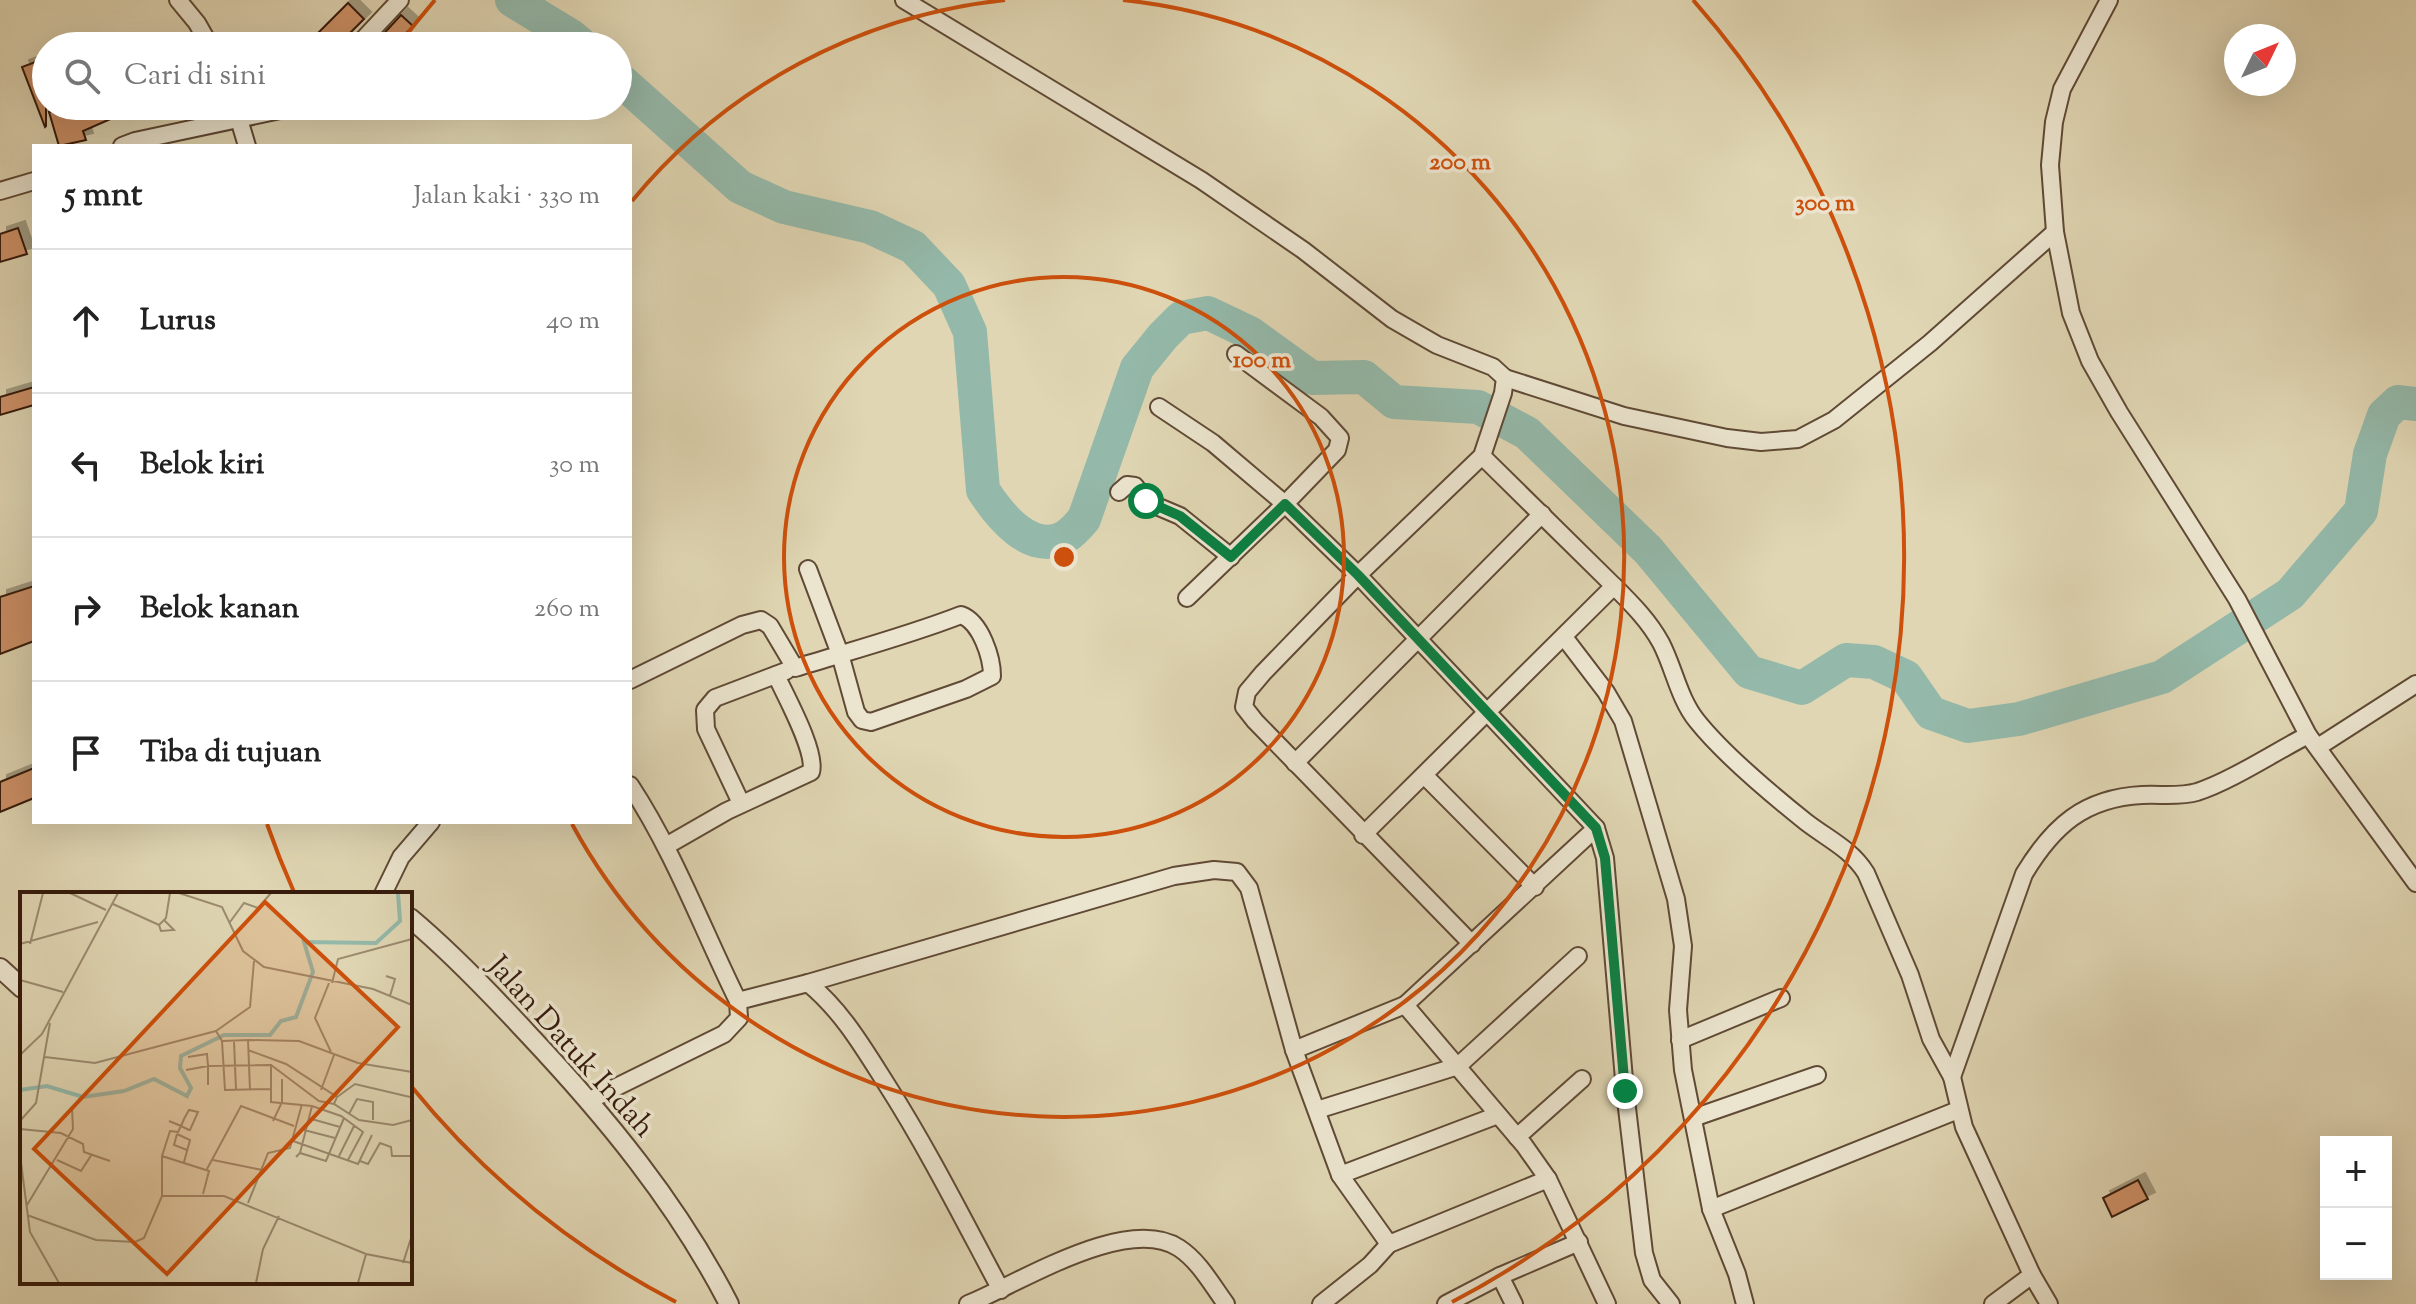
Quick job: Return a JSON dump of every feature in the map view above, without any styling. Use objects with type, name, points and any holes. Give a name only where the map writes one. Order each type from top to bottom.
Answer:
[{"type":"street","points":[[178,0],[202,32]]},
{"type":"street","points":[[370,32],[400,0]]},
{"type":"street","points":[[904,0],[1201,180],[1303,250],[1392,319],[1437,345],[1493,367],[1504,385],[1712,435],[1761,442],[1798,439],[1834,420],[1930,343],[2055,232]]},
{"type":"street","points":[[2109,0],[2062,89],[2054,122],[2050,165],[2055,232],[2071,313],[2090,361],[2237,599],[2313,741],[2416,883]]},
{"type":"street","points":[[127,144],[210,120]]},
{"type":"street","points":[[240,120],[246,144]]},
{"type":"street","points":[[0,191],[32,182]]},
{"type":"street","points":[[1187,598],[1337,450],[1340,438],[1321,417],[1236,354]]},
{"type":"street","points":[[1472,944],[1363,835],[1244,707],[1247,692],[1358,575],[1482,456],[1504,385]]},
{"type":"street","points":[[1159,407],[1213,443],[1285,504],[1358,575],[1596,828],[1605,858],[1624,1078],[1644,1253],[1652,1280],[1671,1304]]},
{"type":"street","points":[[1482,456],[1643,615],[1661,643],[1696,721],[1764,787],[1857,859],[1910,975],[1931,1039],[1952,1077],[1958,1110],[2032,1275],[2049,1304]]},
{"type":"street","points":[[1119,492],[1127,485],[1135,486],[1147,502],[1180,516],[1231,557]]},
{"type":"street","points":[[1295,763],[1542,514]]},
{"type":"street","points":[[741,803],[706,729],[705,710],[715,698],[795,668],[840,654],[961,615],[970,619],[978,630],[993,675],[982,683],[871,722],[862,720],[856,712],[840,654],[808,569]]},
{"type":"street","points":[[1363,835],[1614,586]]},
{"type":"street","points":[[632,679],[742,625],[761,620],[770,626],[795,668]]},
{"type":"street","points":[[1564,637],[1606,692],[1623,721],[1653,814],[1676,899],[1683,946],[1678,1010],[1693,1118],[1711,1209],[1737,1274],[1745,1304]]},
{"type":"street","points":[[666,846],[741,803],[807,775],[813,768],[809,751],[776,675]]},
{"type":"street","points":[[1952,1077],[2024,874],[2055,830],[2104,801],[2128,796],[2195,792],[2313,741],[2416,684]]},
{"type":"street","points":[[1424,775],[1535,887]]},
{"type":"street","points":[[590,1100],[724,1034],[739,1018],[738,1001],[666,846],[632,788]]},
{"type":"street","points":[[384,892],[401,857],[429,824]]},
{"type":"street","points":[[1294,1050],[1405,1005],[1596,828]]},
{"type":"street","points":[[738,1001],[1174,876],[1214,870],[1237,872],[1249,888],[1294,1050],[1340,1175],[1389,1244]]},
{"type":"street","name":"Jalan Datuk Indah","points":[[412,920],[435,939],[590,1100],[680,1219],[729,1304]]},
{"type":"street","points":[[1317,1110],[1458,1066],[1578,956]]},
{"type":"street","points":[[0,968],[20,986]]},
{"type":"street","points":[[808,983],[845,1020],[905,1113],[1001,1290]]},
{"type":"street","points":[[1680,1040],[1781,998]]},
{"type":"street","points":[[1405,1005],[1517,1137],[1548,1179],[1607,1304]]},
{"type":"street","points":[[1693,1118],[1817,1075]]},
{"type":"street","points":[[1517,1137],[1582,1079]]},
{"type":"street","points":[[1711,1209],[1958,1110]]},
{"type":"street","points":[[1340,1175],[1498,1115]]},
{"type":"street","points":[[1321,1304],[1370,1265],[1389,1244],[1548,1179]]},
{"type":"street","points":[[968,1304],[1092,1247],[1120,1239],[1147,1237],[1178,1247],[1201,1270],[1226,1304]]},
{"type":"street","points":[[1446,1304],[1500,1276],[1579,1242]]},
{"type":"street","points":[[1993,1304],[2032,1275]]},
{"type":"street","points":[[1500,1276],[1514,1304]]},
{"type":"building","points":[[348,3],[364,19],[351,32],[319,32]]},
{"type":"building","points":[[401,15],[413,26],[407,32],[385,32]]},
{"type":"building","points":[[32,63],[32,93],[22,67]]},
{"type":"building","points":[[51,120],[108,120],[83,131],[86,140],[58,144]]},
{"type":"building","points":[[18,228],[27,254],[0,262],[0,234]]},
{"type":"building","points":[[32,388],[32,406],[0,415],[0,397]]},
{"type":"building","points":[[32,587],[32,642],[0,654],[0,597]]},
{"type":"building","points":[[32,769],[32,799],[0,812],[0,782]]},
{"type":"building","points":[[2138,1180],[2148,1199],[2112,1217],[2103,1198]]},
{"type":"waterway","points":[[512,0],[564,32]]},
{"type":"waterway","points":[[632,91],[740,187],[784,207],[870,227],[913,247],[949,285],[970,332],[983,490],[1007,521],[1028,537],[1052,541],[1068,535],[1084,519],[1137,368],[1181,318],[1208,313],[1250,333],[1312,378],[1364,377],[1394,402],[1478,407],[1527,433],[1648,550],[1749,672],[1802,688],[1846,660],[1874,662],[1906,677],[1931,713],[1968,726],[2019,719],[2162,677],[2290,594],[2361,511],[2370,454],[2384,415],[2398,402],[2416,404]]},
{"type":"route","points":[[1146,501],[1180,516],[1231,557],[1285,504],[1358,575],[1596,828],[1605,858],[1625,1091]]}]
